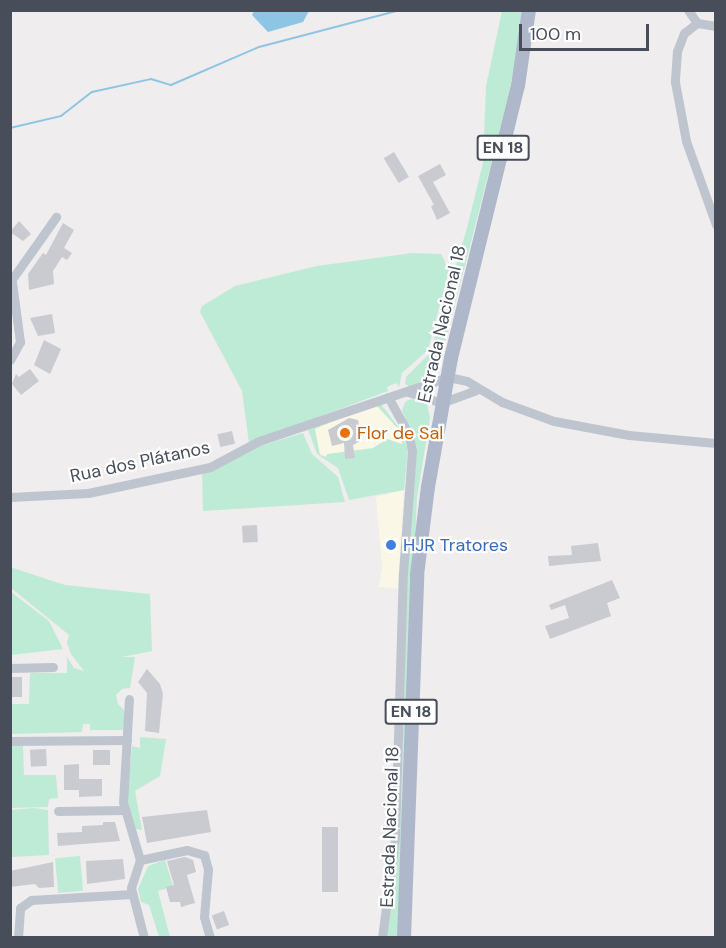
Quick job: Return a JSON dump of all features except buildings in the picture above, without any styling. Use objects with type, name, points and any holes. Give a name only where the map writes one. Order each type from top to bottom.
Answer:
[{"type":"main road","name":"Estrada Nacional 18","points":[[404,938],[417,575],[441,402],[518,86],[529,10]]},
{"type":"street","points":[[688,10],[697,23],[716,26]]},
{"type":"street","points":[[697,23],[684,33],[680,42],[675,82],[686,141],[716,225]]},
{"type":"street","points":[[10,360],[20,342],[11,282],[56,217]]},
{"type":"street","points":[[447,377],[467,381],[476,390],[554,421],[629,435],[716,443]]},
{"type":"street","name":"Rua dos Plátanos","points":[[10,496],[88,493],[210,467],[259,441],[447,377]]},
{"type":"street","points":[[408,392],[441,402],[476,390]]},
{"type":"street","points":[[382,938],[395,838],[403,573],[412,450],[408,433],[388,397]]},
{"type":"street","points":[[10,668],[53,667]]},
{"type":"street","points":[[129,699],[122,785],[124,810],[140,860],[132,894],[144,938]]},
{"type":"street","points":[[10,741],[127,740]]},
{"type":"street","points":[[58,810],[124,810]]},
{"type":"street","points":[[140,860],[187,850],[204,855],[208,869],[204,918],[210,938]]},
{"type":"street","points":[[18,938],[20,908],[31,900],[132,894]]},
{"type":"shaded area","points":[[381,404],[401,429],[407,447],[327,457],[316,451],[308,430]]},
{"type":"shaded area","points":[[404,490],[398,589],[379,587],[382,568],[376,497]]},
{"type":"green space","points":[[502,11],[525,11],[508,98],[441,359],[431,377],[410,387],[405,384],[406,377],[430,353],[467,228],[483,163],[486,86]]},
{"type":"green space","points":[[412,253],[441,254],[449,270],[428,350],[402,373],[399,387],[396,383],[387,387],[388,391],[249,443],[242,391],[200,312],[202,306],[235,286],[317,266]]},
{"type":"green space","points":[[412,399],[427,404],[430,418],[417,497],[398,937],[386,938],[401,815],[407,573],[417,448],[402,410],[406,401]]},
{"type":"green space","points":[[381,404],[400,429],[408,449],[404,490],[349,500],[338,468],[317,454],[308,430],[342,417],[315,429],[320,455],[326,457],[327,454],[373,448],[387,439],[402,444],[399,430],[376,405]]},
{"type":"green space","points":[[303,433],[312,454],[338,477],[345,502],[203,511],[202,472],[260,446]]},
{"type":"green space","points":[[10,567],[65,585],[150,594],[152,651],[122,657],[135,657],[130,688],[122,689],[116,695],[118,704],[126,712],[123,730],[90,730],[90,724],[83,724],[82,732],[11,734],[11,704],[29,704],[30,673],[67,673],[67,657],[74,668],[84,671],[71,654],[67,643],[69,635],[11,588]]},
{"type":"green space","points":[[11,592],[49,621],[63,649],[11,655]]},
{"type":"green space","points":[[140,737],[166,739],[160,776],[135,791],[142,830],[135,829],[127,798],[132,746],[140,748]]},
{"type":"green space","points":[[11,746],[23,746],[24,775],[56,775],[58,798],[49,799],[48,807],[11,808]]},
{"type":"green space","points":[[34,808],[48,810],[49,855],[11,857],[11,810]]},
{"type":"green space","points":[[80,856],[83,891],[58,893],[55,858]]},
{"type":"green space","points":[[165,860],[173,886],[158,891],[170,937],[159,937],[149,905],[141,902],[138,889],[148,866]]},
{"type":"water","points":[[309,10],[303,22],[268,32],[252,15],[254,11]]},
{"type":"waterway","points":[[10,128],[61,116],[92,92],[151,79],[171,85],[259,47],[400,10]]},
{"type":"place","name":"Flor de Sal","points":[[345,433]]},
{"type":"place","name":"HJR Tratores","points":[[391,545]]}]
